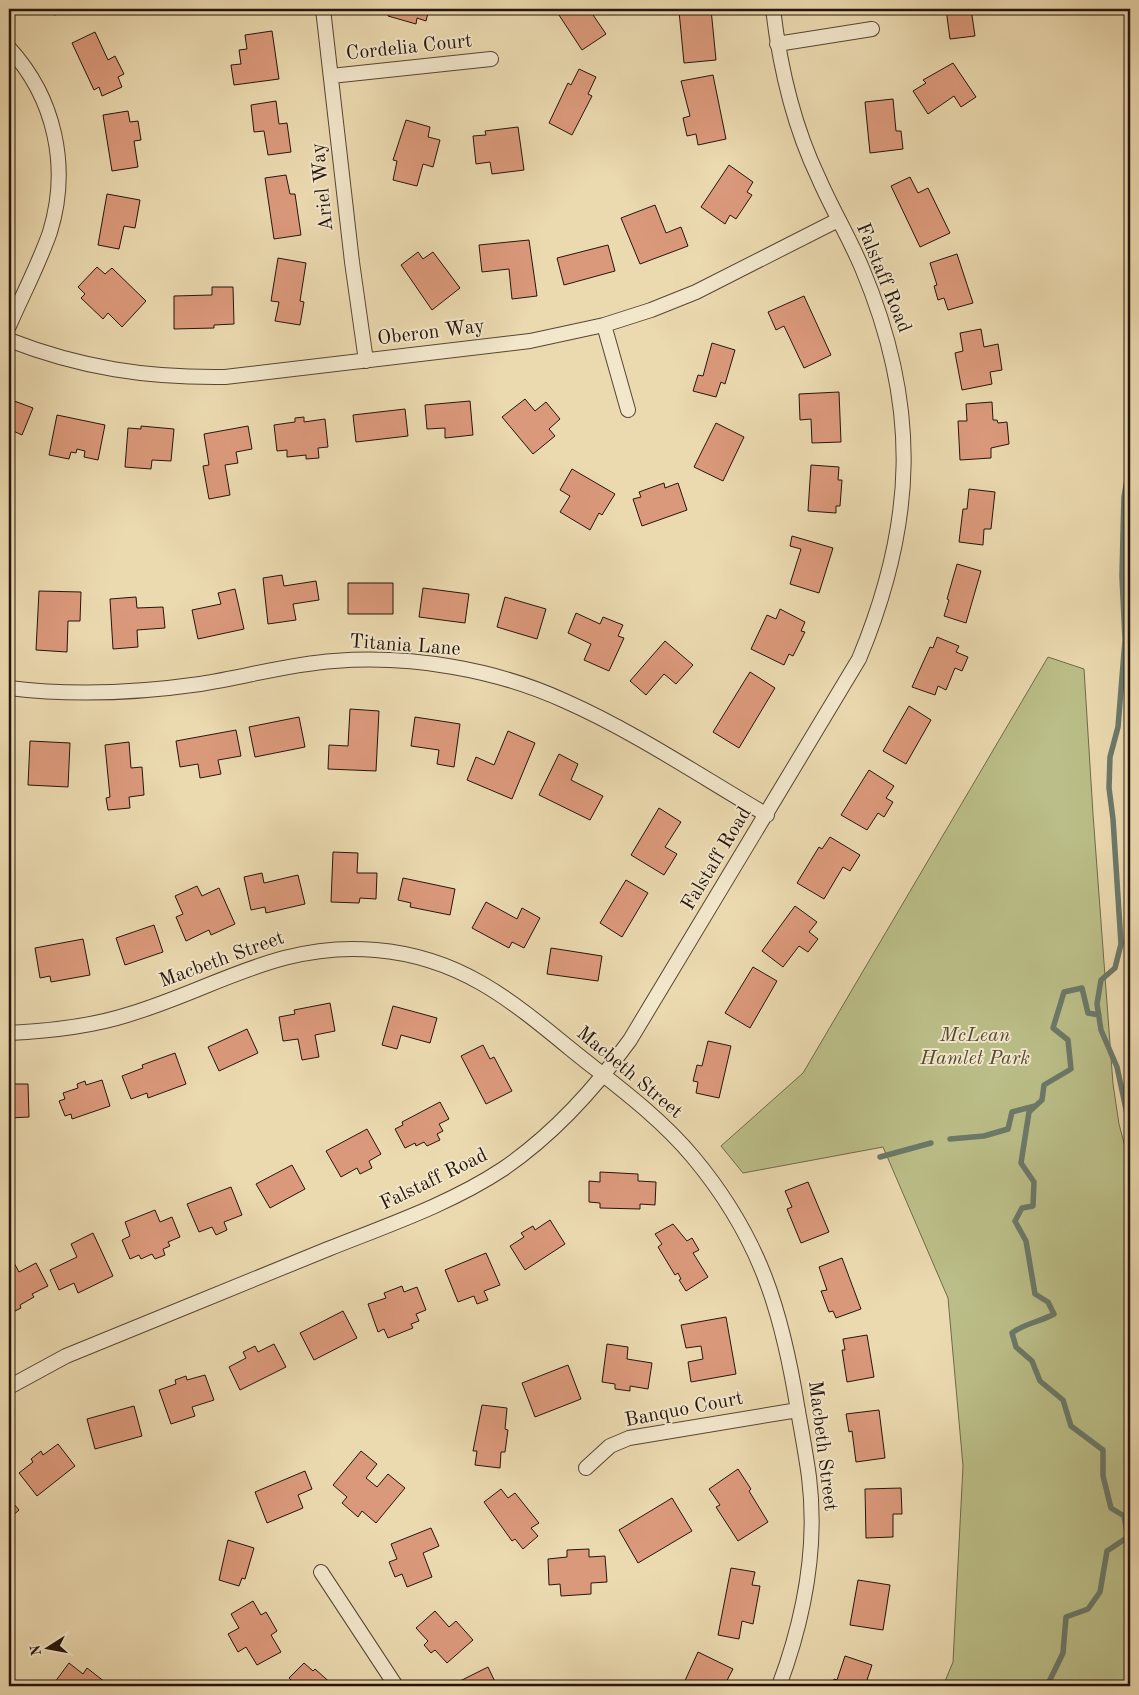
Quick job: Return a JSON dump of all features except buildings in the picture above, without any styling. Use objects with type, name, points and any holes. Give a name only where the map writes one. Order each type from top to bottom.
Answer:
[{"type":"street","name":"Ariel Way","points":[[323,9],[352,262],[366,362]]},
{"type":"street","name":"Falstaff Road","points":[[9,1387],[66,1356],[440,1204],[503,1168],[541,1140],[575,1109],[604,1076],[658,997],[859,659],[878,615],[886,588],[900,519],[904,447],[900,403],[892,356],[879,311],[861,266],[800,135],[786,88],[777,44],[773,9]]},
{"type":"street","points":[[777,44],[872,29]]},
{"type":"street","points":[[9,48],[42,96],[52,123],[58,155],[60,182],[56,209],[49,234],[9,326]]},
{"type":"street","name":"Cordelia Court","points":[[331,76],[491,59]]},
{"type":"street","name":"Oberon Way","points":[[9,340],[42,353],[88,366],[134,374],[179,378],[225,377],[366,362],[530,341],[604,325],[651,310],[696,292],[838,220]]},
{"type":"street","points":[[604,325],[628,410]]},
{"type":"street","name":"Titania Lane","points":[[9,688],[87,693],[145,691],[202,684],[286,666],[335,661],[383,660],[429,664],[476,672],[509,681],[563,700],[604,720],[766,816]]},
{"type":"street","name":"Macbeth Street","points":[[9,1033],[41,1032],[84,1026],[126,1016],[265,962],[301,953],[338,949],[376,950],[428,960],[478,980],[508,998],[661,1124],[694,1157],[722,1195],[744,1231],[763,1270],[778,1310],[789,1353],[809,1479],[812,1526],[809,1570],[797,1634],[780,1686]]},
{"type":"street","name":"Banquo Court","points":[[586,1468],[610,1446],[629,1438],[798,1410]]},
{"type":"street","points":[[321,1572],[396,1686]]},
{"type":"green space","name":"McLean Hamlet Park","points":[[1048,657],[1084,669],[1113,1084],[1119,1124],[1130,1166],[1130,1686],[943,1686],[953,1662],[963,1466],[948,1298],[883,1147],[743,1173],[721,1146],[803,1073]]},
{"type":"waterway","points":[[1129,468],[1124,497],[1122,576],[1125,640],[1118,727],[1110,757],[1109,788],[1113,819],[1121,944],[1115,968],[1101,980],[1097,1004],[1101,1030],[1117,1067],[1130,1128]]},
{"type":"waterway","points":[[1047,1686],[1063,1653],[1066,1617],[1088,1609],[1100,1592],[1107,1551],[1128,1537],[1124,1516],[1111,1508],[1103,1476],[1103,1450],[1071,1426],[1063,1400],[1040,1381],[1032,1361],[1016,1347],[1012,1333],[1054,1314],[1048,1302],[1035,1294],[1026,1241],[1015,1221],[1022,1208],[1033,1206],[1034,1182],[1021,1163],[1029,1112],[1042,1100],[1044,1085],[1071,1069],[1068,1040],[1053,1028],[1064,992],[1082,988],[1088,1013],[1099,1015]]},
{"type":"waterway","points":[[950,1139],[984,1136],[1008,1129],[1012,1112],[1035,1106]]},
{"type":"waterway","points":[[880,1157],[931,1143]]}]
